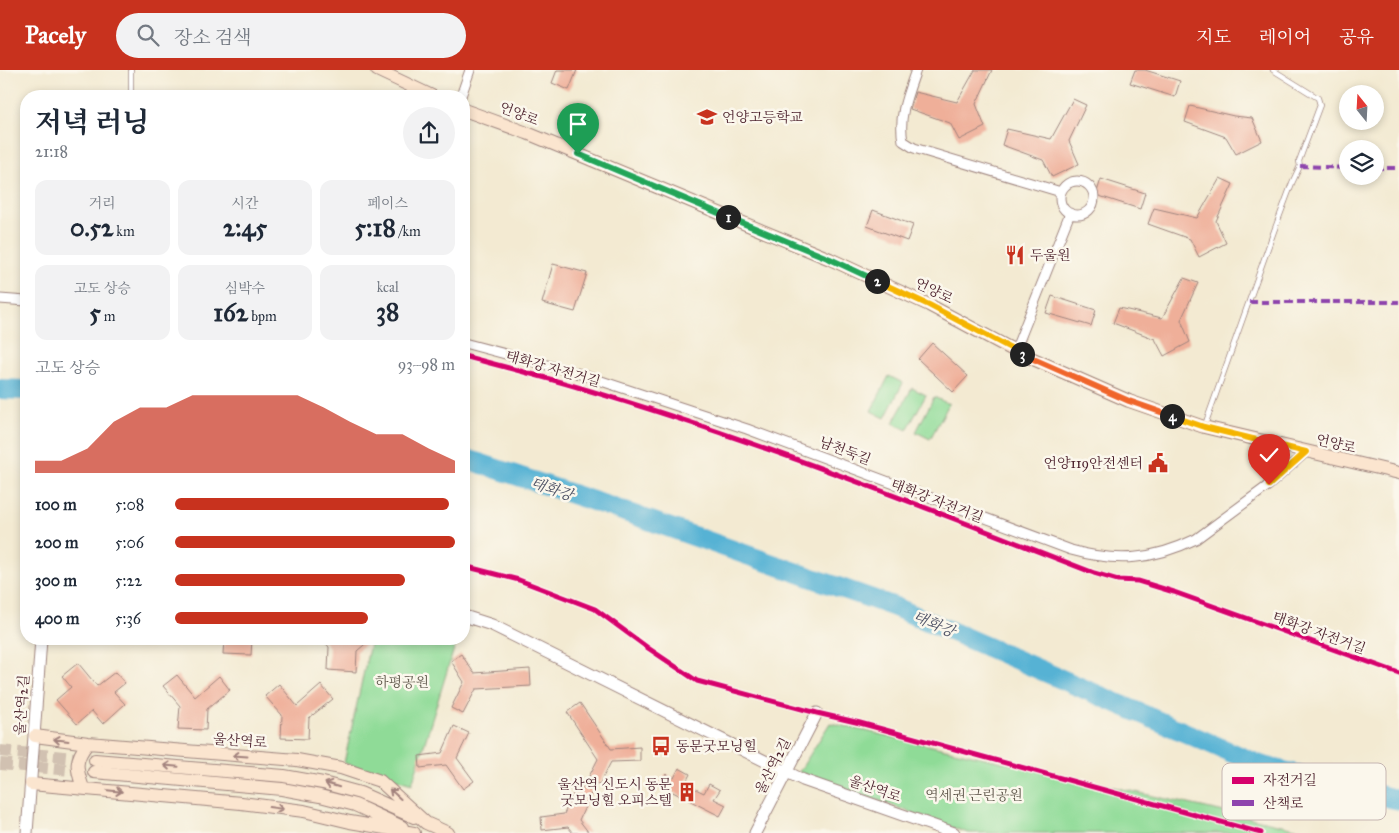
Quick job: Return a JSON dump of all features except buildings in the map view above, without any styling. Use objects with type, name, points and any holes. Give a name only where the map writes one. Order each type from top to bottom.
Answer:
[{"type":"main road","points":[[377,70],[419,90]]},
{"type":"main road","name":"언양로","points":[[470,112],[527,133],[830,259],[929,305],[1015,351],[1129,401],[1204,427],[1399,473]]},
{"type":"main road","name":"울산역로","points":[[35,736],[88,743],[297,760],[340,768],[380,781],[426,822]]},
{"type":"main road","points":[[83,788],[77,764],[80,752],[88,743]]},
{"type":"main road","name":"울산역로","points":[[415,833],[355,805],[320,796],[94,766],[284,776],[323,782],[360,793],[448,833]]},
{"type":"main road","name":"울산역로","points":[[31,784],[241,803],[304,811],[350,822],[415,833]]},
{"type":"street","points":[[462,90],[470,70]]},
{"type":"street","points":[[916,70],[904,104],[901,130],[903,141],[914,148],[1061,192]]},
{"type":"street","points":[[1076,181],[1086,184],[1092,193],[1090,208],[1081,214],[1070,213],[1062,206],[1060,200],[1061,192],[1066,185],[1076,181]]},
{"type":"street","points":[[1015,351],[1070,213]]},
{"type":"street","points":[[0,300],[20,300]]},
{"type":"street","name":"남천둑길","points":[[470,345],[577,373],[721,420],[1095,557],[1149,556],[1184,545],[1196,539],[1269,485],[1306,452]]},
{"type":"street","name":"울산역로","points":[[470,618],[492,625],[803,780],[954,833]]},
{"type":"street","name":"울산역2길","points":[[27,833],[41,645]]},
{"type":"street","name":"울산역2길","points":[[755,833],[817,713]]},
{"type":"lane","points":[[131,90],[132,70]]},
{"type":"lane","points":[[1204,427],[1274,230],[1300,166],[1299,161],[1320,105],[1318,98],[1273,70]]},
{"type":"green space","points":[[889,376],[903,383],[885,418],[871,411]]},
{"type":"green space","points":[[912,388],[926,395],[907,430],[893,423]]},
{"type":"green space","points":[[934,397],[949,404],[930,439],[916,432]]},
{"type":"green space","name":"하평공원","points":[[370,645],[455,645],[412,784],[344,763]]},
{"type":"green space","name":"역세권 근린공원","points":[[830,723],[1222,812],[1222,820],[1259,820],[1317,833],[968,833],[799,772]]},
{"type":"waterway","name":"태화강","points":[[0,389],[20,390]]},
{"type":"waterway","name":"태화강","points":[[470,460],[611,507],[895,607],[1255,763]]},
{"type":"waterway","name":"태화강","points":[[1386,797],[1399,800]]},
{"type":"tunnel","points":[[0,751],[95,760]]},
{"type":"tunnel","points":[[0,764],[94,772]]},
{"type":"marked path","points":[[1300,166],[1339,168]]},
{"type":"marked path","points":[[1384,168],[1399,168]]},
{"type":"marked path","points":[[1249,302],[1399,302]]},
{"type":"cycle path","name":"태화강 자전거길","points":[[470,358],[569,385],[713,430],[841,476],[1094,573],[1118,580],[1138,581],[1174,592],[1399,673]]},
{"type":"cycle path","points":[[470,568],[519,580],[595,609],[697,681],[860,723],[1261,833]]},
{"type":"place","name":"언양고등학교","points":[[707,117]]},
{"type":"place","name":"두울원","points":[[1015,255]]},
{"type":"place","name":"언양119안전센터","points":[[1158,463]]},
{"type":"place","name":"동문굿모닝힐","points":[[661,746]]},
{"type":"place","name":"울산역 신도시 동문 굿모닝힐 오피스텔","points":[[687,792]]},
{"type":"route","points":[[578,154],[830,259],[929,305],[1015,351],[1129,401],[1204,427],[1306,452],[1269,485]]}]
